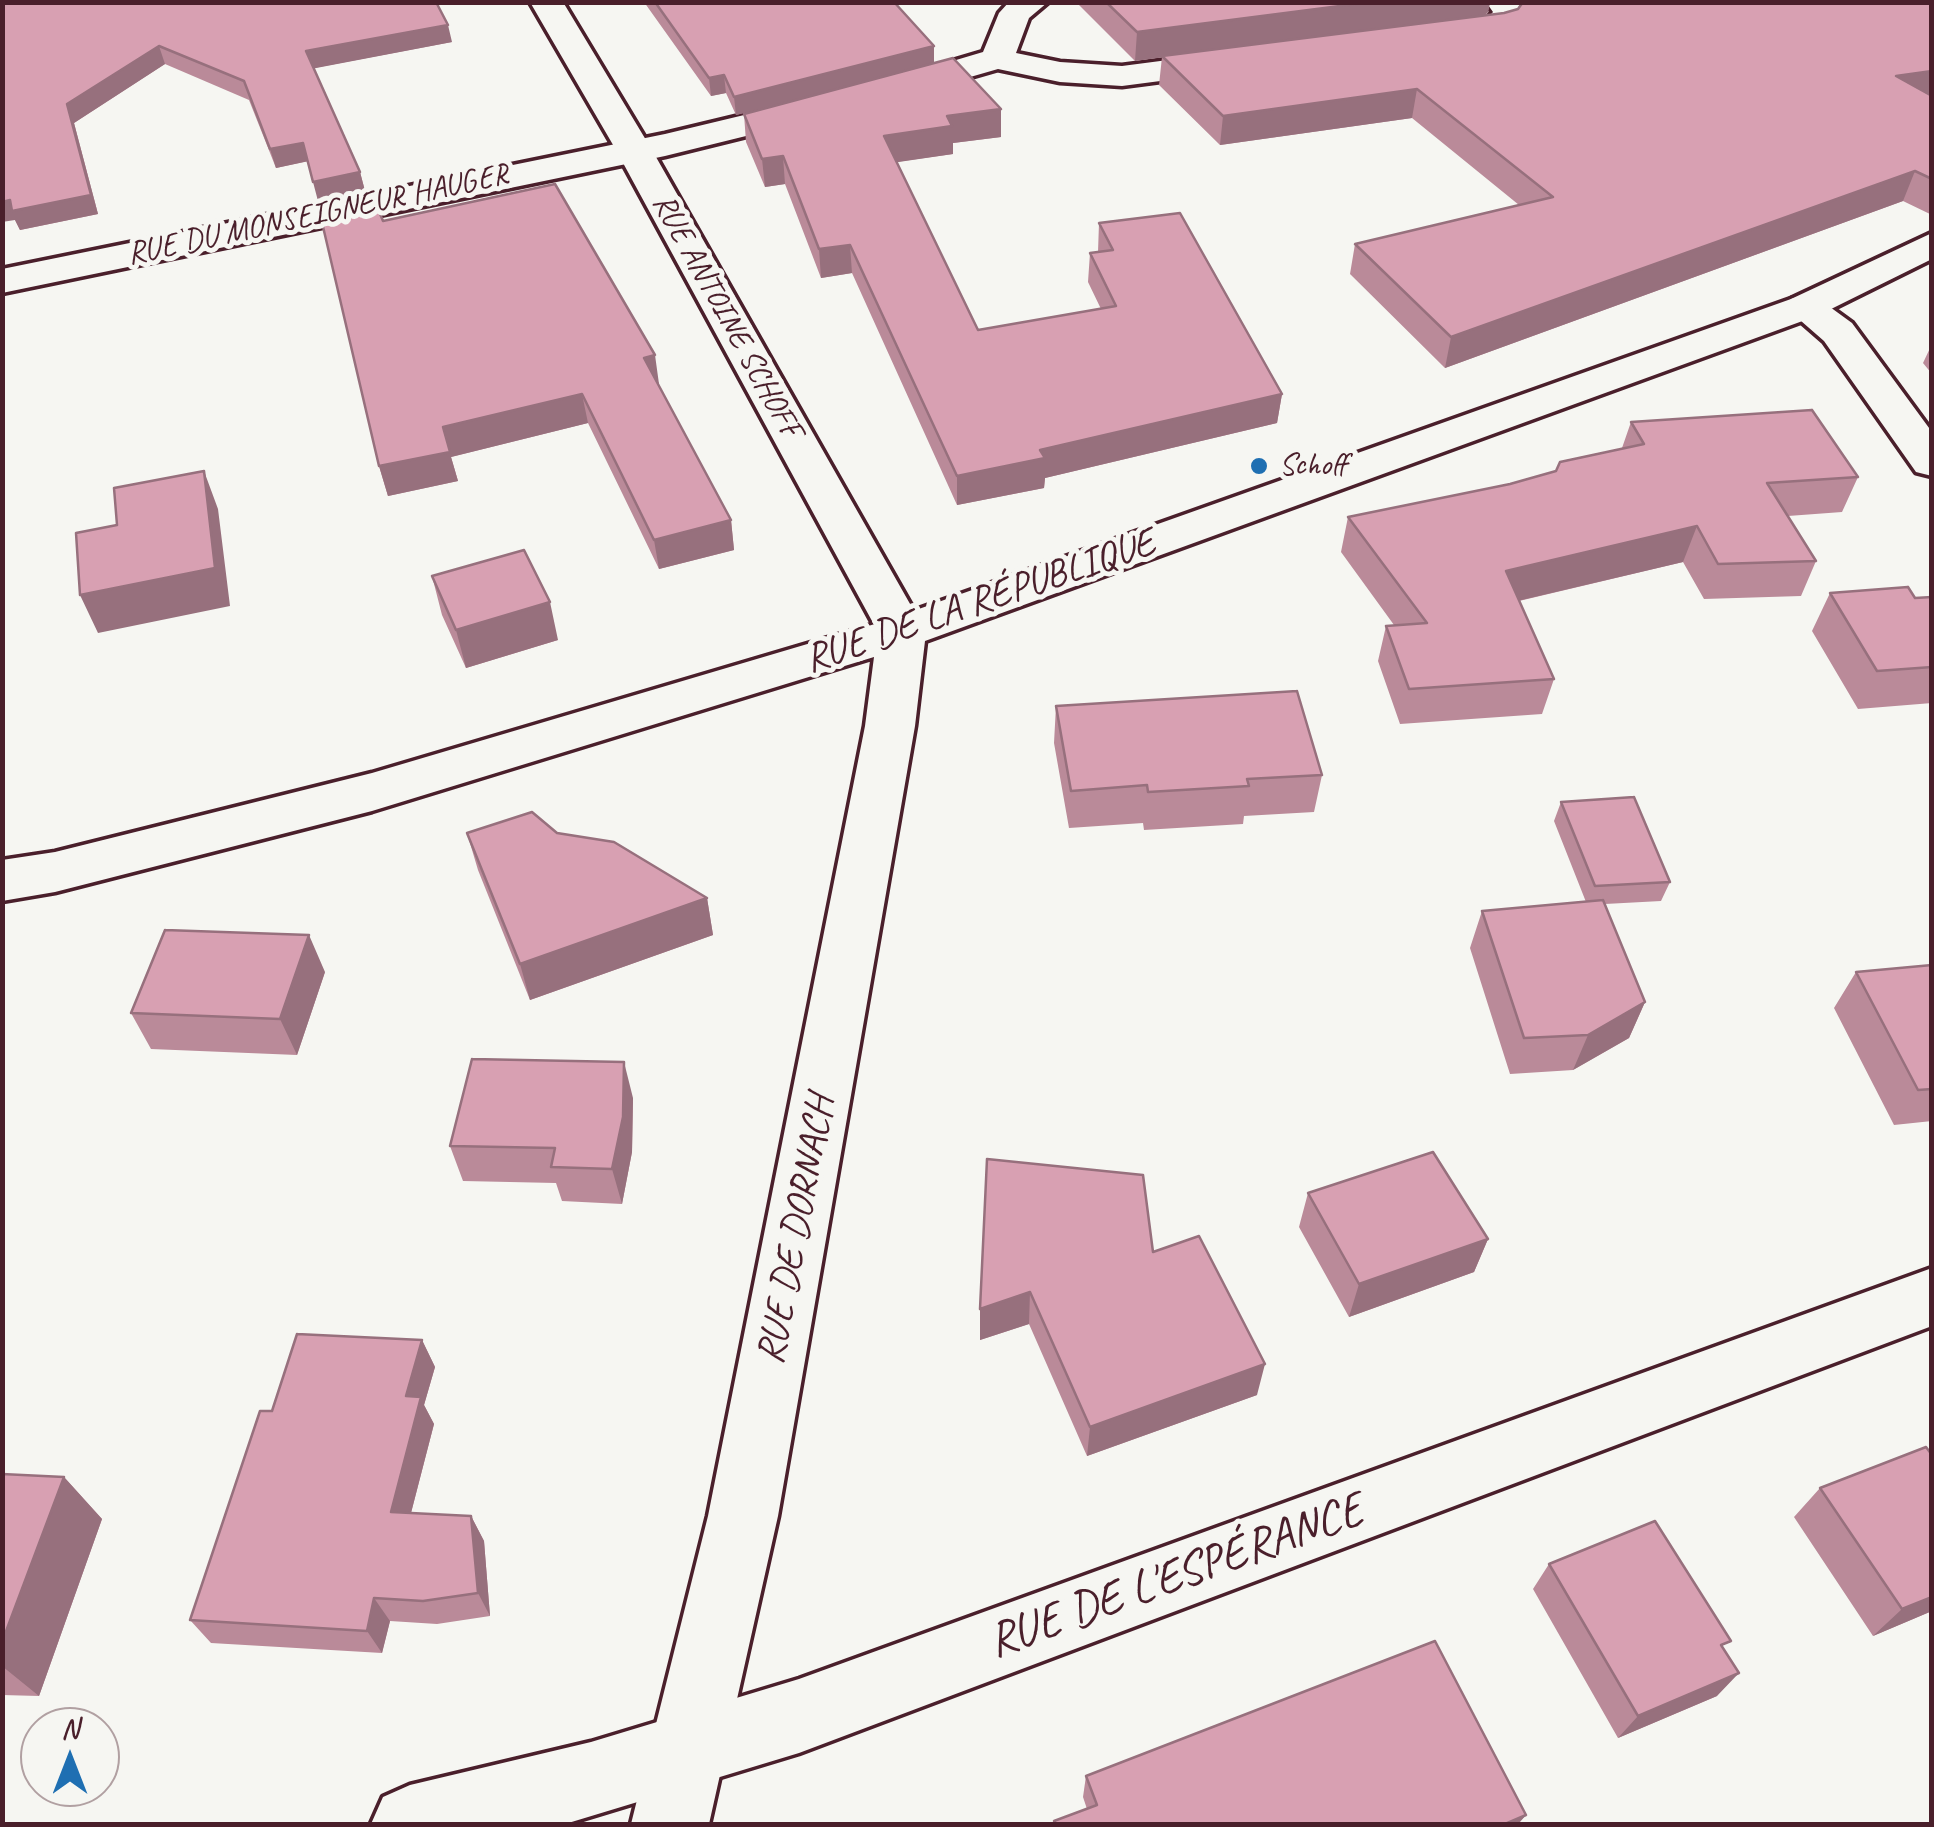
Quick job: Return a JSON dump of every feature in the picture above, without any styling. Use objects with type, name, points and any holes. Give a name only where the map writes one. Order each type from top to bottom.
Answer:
[{"type":"street","name":"RUE ANTOINE SCHOFF","points":[[546,2],[634,150],[902,632]]},
{"type":"street","points":[[1418,38],[1497,28],[1511,11],[1502,2]]},
{"type":"street","points":[[1014,6],[997,59],[1060,72],[1122,76],[1260,58]]},
{"type":"street","name":"RUE DU MONSEIGNEUR HAUGER","points":[[2,281],[739,129],[997,59]]},
{"type":"street","name":"RUE DE LA RÉPUBLIQUE","points":[[2,881],[55,872],[372,792],[672,705],[902,632],[1805,307],[1932,244]]},
{"type":"street","points":[[1805,307],[1838,332],[1932,463]]},
{"type":"street","name":"RUE DE DORNACH","points":[[670,1824],[743,1516],[827,1073],[850,922],[890,726],[902,632]]},
{"type":"street","name":"RUE DE L'ESPÉRANCE","points":[[410,1824],[591,1780],[834,1704],[1932,1297]]},
{"type":"building","points":[[2,2],[436,2],[448,25],[306,51],[360,172],[313,182],[303,143],[270,149],[244,81],[159,46],[67,104],[91,195],[12,211],[10,200],[2,202]]},
{"type":"building","points":[[655,2],[894,2],[934,46],[734,97],[724,75],[709,78]]},
{"type":"building","points":[[1106,2],[1371,2],[1137,32]]},
{"type":"building","points":[[1523,2],[1932,2],[1932,71],[1896,76],[1932,96],[1932,179],[1915,171],[1451,337],[1355,244],[1553,197],[1417,89],[1223,116],[1162,56],[1504,13],[1518,9]]},
{"type":"building","points":[[953,58],[1001,109],[947,116],[952,126],[884,136],[978,330],[1116,306],[1090,253],[1113,250],[1099,223],[1180,213],[1282,394],[1040,450],[1045,458],[957,476],[850,245],[819,249],[783,156],[762,159],[744,114]]},
{"type":"building","points":[[555,184],[655,355],[644,358],[731,520],[654,540],[582,394],[443,427],[450,452],[379,466],[317,201],[370,190],[383,221]]},
{"type":"building","points":[[1812,410],[1858,477],[1767,483],[1816,561],[1718,564],[1697,526],[1506,571],[1554,679],[1409,689],[1386,626],[1427,623],[1348,517],[1510,484],[1556,471],[1560,462],[1644,444],[1631,422]]},
{"type":"building","points":[[204,471],[215,568],[80,595],[76,533],[117,525],[114,488]]},
{"type":"building","points":[[524,550],[550,602],[456,630],[432,576]]},
{"type":"building","points":[[1908,587],[1915,598],[1932,597],[1932,667],[1877,671],[1830,593]]},
{"type":"building","points":[[1297,691],[1322,775],[1247,779],[1249,786],[1148,792],[1147,785],[1071,791],[1056,706]]},
{"type":"building","points":[[1634,797],[1670,882],[1595,886],[1561,802]]},
{"type":"building","points":[[532,812],[557,833],[614,842],[707,898],[520,964],[467,833]]},
{"type":"building","points":[[1603,900],[1645,1002],[1588,1035],[1524,1038],[1482,911]]},
{"type":"building","points":[[165,930],[309,935],[280,1019],[131,1013]]},
{"type":"building","points":[[1932,965],[1932,1089],[1918,1090],[1856,972]]},
{"type":"building","points":[[472,1059],[624,1062],[623,1117],[612,1169],[551,1167],[555,1148],[450,1146]]},
{"type":"building","points":[[1433,1152],[1488,1239],[1359,1284],[1308,1193]]},
{"type":"building","points":[[987,1159],[1143,1175],[1153,1252],[1199,1236],[1265,1364],[1090,1427],[1030,1292],[980,1309]]},
{"type":"building","points":[[297,1334],[422,1340],[406,1396],[421,1397],[391,1512],[471,1516],[478,1593],[423,1601],[374,1598],[367,1631],[190,1620],[260,1411],[272,1411]]},
{"type":"building","points":[[1926,1447],[1932,1455],[1932,1597],[1902,1609],[1820,1488]]},
{"type":"building","points":[[2,1474],[64,1477],[2,1642]]},
{"type":"building","points":[[1655,1521],[1731,1641],[1721,1645],[1739,1673],[1638,1716],[1549,1564]]},
{"type":"building","points":[[1435,1641],[1526,1815],[1505,1824],[1054,1821],[1097,1805],[1086,1776]]},
{"type":"place","name":"Schoff","points":[[1259,466]]}]
